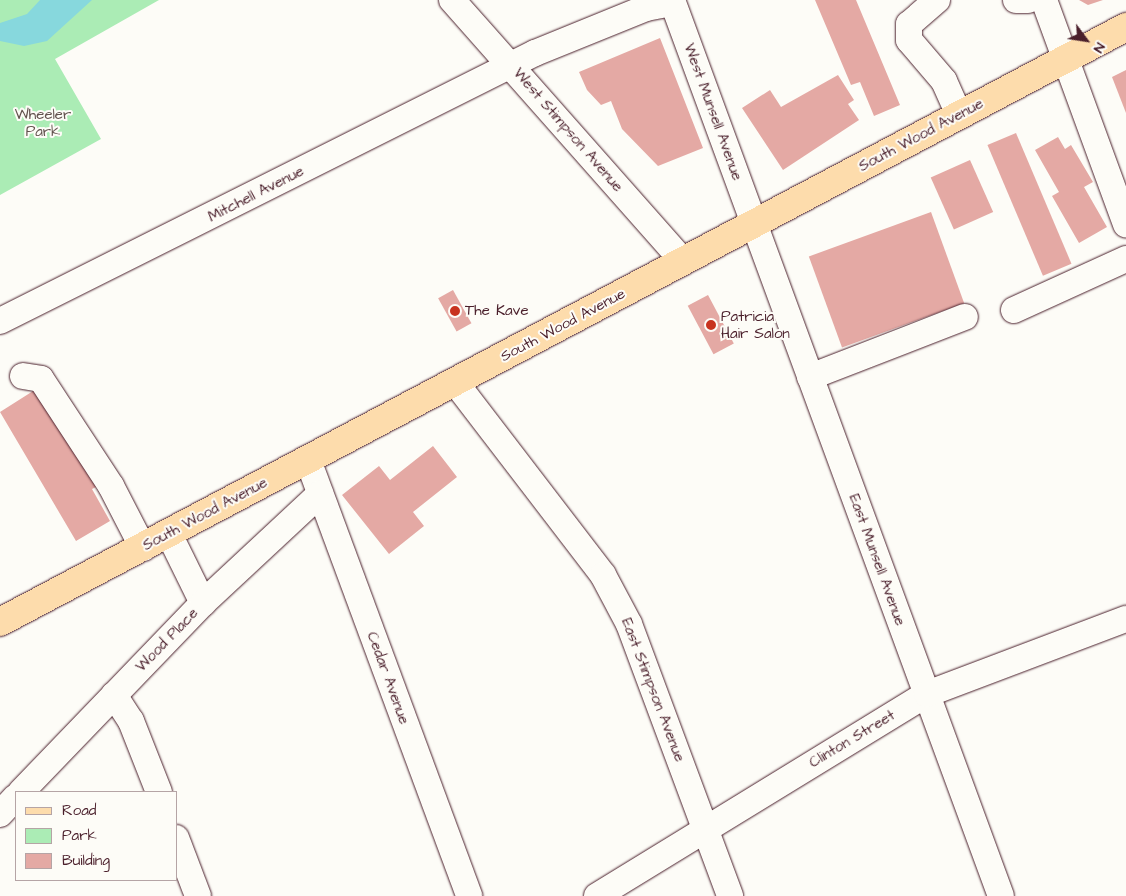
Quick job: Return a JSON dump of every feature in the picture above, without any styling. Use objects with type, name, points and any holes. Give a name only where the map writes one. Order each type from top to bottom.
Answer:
[{"type":"main road","name":"South Wood Avenue","points":[[0,622],[1126,27]]},
{"type":"street","name":"West Stimpson Avenue","points":[[452,0],[684,261]]},
{"type":"street","points":[[937,0],[909,24],[909,40],[944,81],[959,115]]},
{"type":"street","points":[[1016,0],[1028,0]]},
{"type":"street","points":[[1044,0],[1126,224]]},
{"type":"street","name":"Mitchell Avenue","points":[[0,321],[568,37],[646,8],[672,1]]},
{"type":"street","name":"West Munsell Avenue","points":[[672,1],[754,224]]},
{"type":"street","name":"East Munsell Avenue","points":[[754,224],[1001,896]]},
{"type":"street","points":[[1014,310],[1126,259]]},
{"type":"street","points":[[810,376],[965,317]]},
{"type":"street","points":[[23,376],[41,380],[111,486],[143,548]]},
{"type":"street","name":"East Stimpson Avenue","points":[[455,382],[603,575],[629,624],[730,896]]},
{"type":"street","name":"Cedar Avenue","points":[[308,460],[469,896]]},
{"type":"street","name":"Wood Place","points":[[22,791],[203,603],[320,494]]},
{"type":"street","points":[[169,534],[203,603]]},
{"type":"street","name":"Clinton Street","points":[[597,896],[705,828],[927,694],[1126,619]]},
{"type":"street","points":[[114,695],[135,728],[159,791]]},
{"type":"street","points":[[0,814],[15,798]]},
{"type":"street","points":[[178,843],[198,896]]},
{"type":"green space","name":"Wheeler Park","points":[[0,0],[159,0],[55,59],[101,139],[0,195]]},
{"type":"water","points":[[40,0],[92,0],[47,41],[24,46],[0,41],[0,23],[27,14]]},
{"type":"building","points":[[815,0],[856,0],[900,105],[874,116],[860,82],[851,85]]},
{"type":"building","points":[[1079,0],[1103,0],[1088,5]]},
{"type":"building","points":[[660,38],[703,148],[658,166],[622,129],[611,101],[601,105],[587,90],[579,72]]},
{"type":"building","points":[[1126,70],[1126,113],[1112,77]]},
{"type":"building","points":[[838,75],[854,100],[848,104],[859,120],[783,170],[742,108],[770,90],[781,107]]},
{"type":"building","points":[[1016,133],[1071,264],[1043,276],[987,145]]},
{"type":"building","points":[[1058,137],[1065,149],[1071,145],[1093,182],[1084,187],[1107,227],[1079,243],[1052,196],[1059,192],[1035,150]]},
{"type":"building","points":[[970,160],[993,212],[954,230],[931,177]]},
{"type":"building","points":[[931,212],[964,303],[842,348],[809,256]]},
{"type":"building","name":"The Kave","points":[[453,290],[471,323],[457,331],[438,298]]},
{"type":"building","name":"Patricia Hair Salon","points":[[708,295],[734,344],[714,354],[688,306]]},
{"type":"building","points":[[41,386],[100,485],[92,489],[110,521],[76,541],[0,412]]},
{"type":"building","points":[[433,446],[457,477],[413,512],[424,526],[389,554],[342,495],[379,466],[390,480]]},
{"type":"place","name":"The Kave","points":[[455,311]]},
{"type":"place","name":"Patricia Hair Salon","points":[[711,325]]}]
